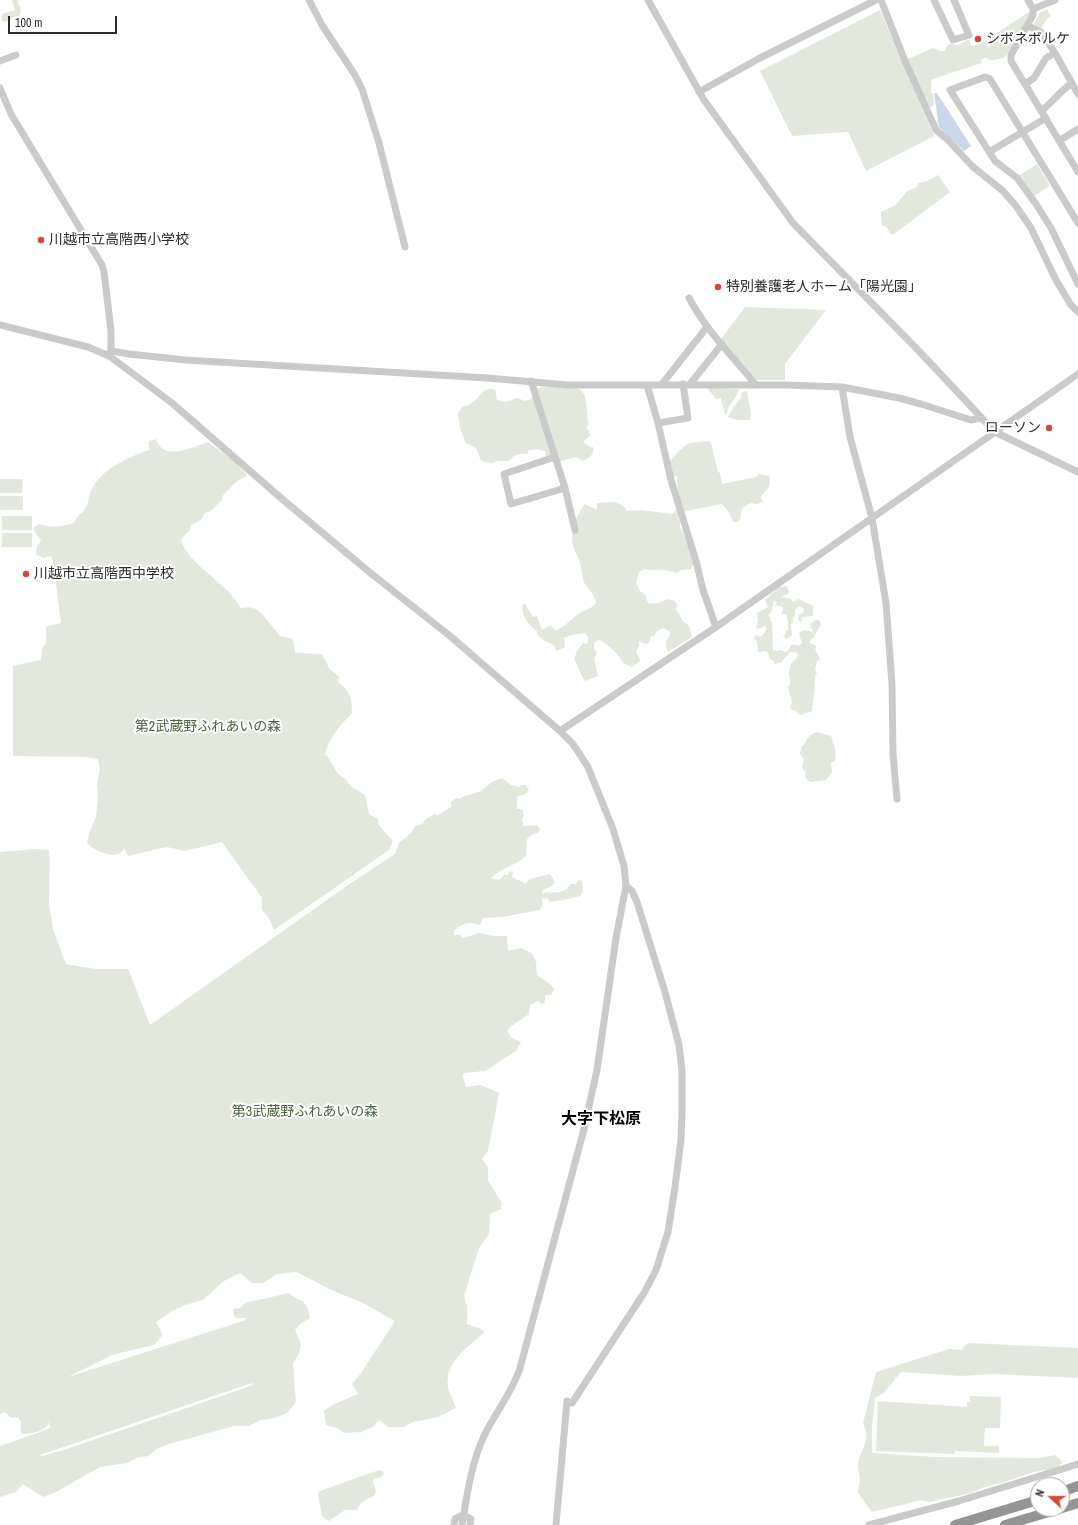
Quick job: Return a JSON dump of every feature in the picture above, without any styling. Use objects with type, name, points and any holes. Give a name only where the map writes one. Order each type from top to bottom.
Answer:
[{"type":"highway","points":[[955,1525],[1030,1502]]},
{"type":"highway","points":[[1005,1525],[1032,1517]]},
{"type":"street","points":[[309,0],[322,25],[362,89],[379,143],[405,247]]},
{"type":"street","points":[[648,0],[699,92],[793,223],[995,432],[1078,472]]},
{"type":"street","points":[[699,92],[758,59],[876,0]]},
{"type":"street","points":[[881,0],[905,61],[936,130],[948,140],[972,166],[1003,191],[1016,206],[1030,228],[1056,280],[1071,304],[1078,312]]},
{"type":"street","points":[[934,0],[952,40],[969,35],[954,0]]},
{"type":"street","points":[[1028,0],[1033,9],[1033,15],[1010,58],[1078,172]]},
{"type":"street","points":[[1033,9],[1055,0]]},
{"type":"street","points":[[1028,26],[1041,32],[1055,53],[1078,94]]},
{"type":"street","points":[[1025,84],[1034,78],[1046,58],[1055,53]]},
{"type":"street","points":[[0,61],[16,55]]},
{"type":"street","points":[[1078,223],[990,79],[985,77],[950,90],[995,161],[1017,178],[1036,204],[1051,228],[1078,284]]},
{"type":"street","points":[[1041,111],[1052,102],[1063,89],[1072,83]]},
{"type":"street","points":[[0,88],[12,114],[102,265],[111,331],[110,353]]},
{"type":"street","points":[[990,152],[1046,118]]},
{"type":"street","points":[[1059,141],[1078,128]]},
{"type":"street","points":[[689,298],[696,312],[707,327],[756,385]]},
{"type":"street","points":[[0,325],[110,353],[185,360],[567,384],[756,385],[842,388],[899,398],[971,420],[982,418]]},
{"type":"street","points":[[662,384],[707,327]]},
{"type":"street","points":[[658,423],[688,418],[687,384],[722,344]]},
{"type":"street","points":[[110,353],[172,403],[368,571],[450,636],[560,731],[573,744],[588,767],[613,829],[624,866],[626,886],[616,938],[597,1070],[584,1129],[518,1375],[493,1419],[481,1444],[471,1474],[462,1525]]},
{"type":"street","points":[[560,731],[716,627],[1078,374]]},
{"type":"street","points":[[531,381],[565,488],[575,530]]},
{"type":"street","points":[[647,385],[658,423],[671,480],[696,561],[703,590],[716,627]]},
{"type":"street","points":[[842,388],[850,436],[872,518],[886,603],[892,684],[893,754],[897,799]]},
{"type":"street","points":[[555,457],[504,474],[511,504],[565,488]]},
{"type":"street","points":[[556,1525],[569,1402],[644,1293],[656,1270],[668,1232],[681,1140],[682,1071],[679,1045],[665,992],[637,902],[632,891],[626,886]]},
{"type":"street","points":[[869,1525],[973,1497],[1078,1464]]},
{"type":"street","points":[[454,1525],[455,1519],[463,1515]]},
{"type":"street","points":[[463,1515],[471,1519],[470,1525]]},
{"type":"green space","points":[[12,0],[18,0],[18,5],[21,9],[20,14],[19,16],[3,22],[2,14],[15,10]]},
{"type":"green space","points":[[1047,9],[1051,16],[1046,20],[1041,29],[1034,24],[1040,12]]},
{"type":"green space","points":[[880,10],[934,136],[866,171],[848,132],[792,136],[760,71]]},
{"type":"green space","points":[[1029,12],[1030,14],[1018,37],[1004,57],[992,60],[984,58],[981,60],[982,63],[931,80],[931,92],[933,95],[934,104],[932,107],[928,107],[908,59],[933,48],[945,51],[949,44],[958,45],[967,40],[969,40],[972,46],[980,44]]},
{"type":"green space","points":[[1037,164],[1050,186],[1034,196],[1018,176]]},
{"type":"green space","points":[[938,175],[950,192],[894,234],[891,234],[886,227],[882,225],[881,212],[896,205],[907,191],[916,188],[918,183],[927,181]]},
{"type":"green space","points":[[745,307],[826,310],[785,364],[785,380],[756,380],[721,339]]},
{"type":"green space","points":[[552,386],[579,389],[585,395],[588,422],[588,426],[586,428],[589,431],[590,436],[584,441],[584,443],[590,447],[593,447],[591,456],[583,461],[576,457],[558,462],[549,461],[546,457],[545,451],[537,449],[529,450],[527,454],[516,455],[509,461],[498,461],[491,463],[481,461],[476,448],[466,443],[460,428],[458,414],[463,406],[473,402],[483,392],[490,389],[495,390],[497,400],[506,402],[517,398],[525,401],[531,399],[538,388]]},
{"type":"green space","points":[[708,389],[739,389],[725,415],[721,398],[716,399]]},
{"type":"green space","points":[[745,391],[747,392],[751,413],[750,420],[736,420],[728,417],[741,398],[742,393]]},
{"type":"green space","name":"第2武蔵野ふれあいの森","points":[[156,439],[163,449],[172,452],[188,449],[208,442],[236,463],[247,475],[236,482],[223,495],[222,500],[211,511],[205,513],[201,520],[191,525],[190,530],[181,539],[183,546],[200,566],[230,593],[241,608],[248,607],[256,609],[263,615],[280,636],[293,639],[295,653],[322,654],[329,668],[339,677],[338,682],[350,695],[352,713],[332,737],[325,754],[337,773],[352,787],[365,795],[369,814],[378,819],[378,824],[393,841],[389,850],[274,930],[269,918],[262,910],[262,898],[222,842],[185,851],[167,847],[128,856],[124,848],[122,852],[117,855],[112,855],[98,851],[90,846],[87,843],[89,833],[96,817],[98,796],[97,783],[100,770],[98,759],[84,757],[13,756],[13,666],[41,660],[42,648],[46,643],[46,627],[61,623],[53,562],[51,556],[43,558],[36,554],[37,547],[41,540],[33,528],[39,524],[56,526],[74,523],[85,509],[91,491],[101,476],[116,465],[149,450],[149,441]]},
{"type":"green space","points":[[709,441],[711,443],[722,484],[756,477],[759,474],[769,476],[770,482],[767,490],[761,496],[763,502],[757,504],[751,503],[742,508],[738,522],[733,522],[729,512],[722,504],[686,511],[678,517],[680,527],[685,537],[692,537],[698,556],[691,569],[681,570],[677,573],[644,569],[639,572],[636,583],[640,591],[646,596],[649,604],[659,603],[668,599],[675,601],[677,605],[676,609],[684,623],[686,623],[690,628],[692,637],[668,652],[666,642],[671,633],[664,628],[657,631],[654,637],[651,636],[649,643],[646,644],[639,641],[639,646],[636,651],[640,661],[632,667],[623,663],[616,653],[603,642],[600,640],[596,641],[594,644],[594,649],[597,653],[594,658],[598,676],[585,681],[574,659],[577,651],[583,643],[586,644],[588,642],[588,637],[585,633],[564,638],[565,647],[556,651],[554,645],[543,640],[537,634],[537,631],[528,623],[524,616],[522,608],[523,604],[525,604],[533,617],[537,616],[542,630],[550,625],[556,631],[577,615],[594,605],[596,603],[595,600],[584,581],[572,539],[572,533],[578,515],[585,504],[597,510],[597,503],[611,502],[618,503],[627,511],[642,510],[671,514],[675,512],[678,499],[677,477],[670,474],[669,462],[689,443]]},
{"type":"green space","points":[[0,479],[23,479],[22,493],[0,493]]},
{"type":"green space","points":[[0,496],[23,496],[23,510],[0,510]]},
{"type":"green space","points":[[2,516],[32,516],[32,530],[2,530]]},
{"type":"green space","points":[[2,533],[32,533],[32,547],[2,547]]},
{"type":"green space","points":[[787,586],[789,593],[781,597],[791,599],[793,602],[799,599],[813,606],[813,616],[802,617],[802,623],[798,620],[798,617],[803,613],[804,609],[799,606],[795,610],[795,617],[793,617],[793,622],[791,624],[792,636],[786,639],[783,636],[788,630],[786,614],[781,614],[783,607],[775,605],[777,601],[774,602],[768,616],[771,618],[770,620],[772,622],[773,650],[786,652],[791,645],[798,646],[802,643],[799,634],[801,631],[805,630],[813,632],[810,624],[815,620],[819,620],[821,624],[814,637],[810,640],[810,643],[817,646],[815,649],[820,659],[817,661],[815,670],[817,673],[815,675],[812,711],[800,715],[791,709],[790,706],[792,703],[788,688],[790,683],[789,670],[791,663],[798,655],[796,652],[790,652],[781,663],[774,664],[774,661],[770,659],[766,651],[758,652],[757,641],[754,639],[757,635],[759,637],[762,636],[767,629],[764,625],[758,629],[756,628],[758,620],[757,614],[768,607],[765,600],[779,587]]},
{"type":"green space","points":[[817,732],[831,736],[835,748],[836,758],[835,761],[831,763],[832,772],[826,780],[811,782],[807,780],[805,776],[806,772],[802,767],[804,760],[800,754],[801,747],[811,735]]},
{"type":"green space","name":"第3武蔵野ふれあいの森","points":[[502,778],[511,785],[519,787],[521,785],[526,785],[529,790],[525,794],[517,797],[517,809],[522,809],[524,815],[522,819],[523,826],[537,825],[540,829],[538,833],[533,834],[527,839],[526,856],[491,878],[499,880],[504,875],[508,875],[509,871],[513,872],[512,877],[525,884],[530,879],[550,874],[555,882],[552,886],[543,890],[542,893],[561,892],[571,884],[576,884],[578,880],[582,881],[583,891],[582,894],[577,897],[568,899],[550,902],[547,898],[542,899],[543,903],[540,910],[502,917],[483,918],[480,925],[467,923],[455,930],[454,935],[460,935],[463,938],[479,933],[493,936],[507,936],[508,951],[521,948],[532,953],[536,962],[537,975],[554,989],[551,995],[545,995],[545,1003],[541,1004],[538,1001],[530,1005],[529,1014],[510,1027],[507,1031],[512,1038],[521,1042],[516,1051],[485,1071],[464,1073],[463,1077],[466,1087],[481,1085],[499,1093],[488,1151],[482,1159],[488,1167],[488,1181],[502,1202],[501,1209],[490,1214],[489,1234],[479,1248],[464,1296],[467,1307],[467,1324],[479,1328],[484,1332],[458,1356],[450,1370],[448,1388],[456,1408],[438,1417],[413,1422],[404,1427],[388,1427],[379,1420],[373,1427],[361,1432],[344,1433],[337,1428],[326,1425],[324,1411],[336,1403],[358,1394],[352,1384],[361,1373],[395,1321],[363,1303],[329,1289],[297,1272],[277,1274],[263,1283],[252,1283],[240,1273],[224,1281],[203,1300],[185,1305],[172,1311],[156,1322],[162,1336],[154,1345],[112,1355],[68,1377],[246,1320],[246,1318],[237,1318],[234,1316],[233,1309],[240,1308],[245,1303],[289,1293],[307,1306],[310,1318],[300,1324],[295,1330],[301,1344],[299,1354],[293,1363],[296,1402],[287,1413],[275,1418],[260,1420],[249,1426],[234,1426],[169,1444],[157,1449],[148,1456],[137,1458],[127,1463],[100,1467],[56,1492],[43,1497],[23,1484],[16,1492],[0,1497],[0,1446],[51,1428],[43,1404],[49,1423],[44,1429],[33,1433],[21,1434],[21,1422],[18,1417],[11,1418],[5,1412],[0,1414],[0,852],[36,849],[49,850],[49,904],[53,929],[66,964],[95,969],[127,969],[150,1025],[348,885],[395,854],[399,843],[412,832],[415,826],[422,824],[426,819],[434,814],[438,815],[451,807],[451,802],[456,798],[460,799],[481,791],[492,782]],"holes":[[[252,1383],[253,1385],[64,1450],[42,1456],[40,1455]]]},
{"type":"green space","points":[[970,1343],[1078,1348],[1078,1378],[992,1374],[961,1376],[901,1372],[884,1393],[875,1398],[872,1427],[872,1453],[935,1457],[1039,1458],[1055,1455],[1062,1463],[1057,1468],[1034,1472],[1002,1483],[984,1487],[971,1493],[929,1502],[922,1500],[872,1512],[858,1493],[860,1481],[858,1465],[866,1440],[863,1423],[876,1372],[949,1349],[962,1350],[965,1345]]},
{"type":"green space","points":[[970,1396],[1001,1397],[1000,1428],[985,1428],[984,1446],[999,1446],[999,1453],[955,1451],[954,1454],[876,1451],[878,1401],[967,1407],[967,1402],[970,1402]]},
{"type":"green space","points":[[379,1470],[384,1474],[381,1477],[374,1479],[373,1482],[376,1491],[374,1496],[364,1501],[357,1510],[345,1510],[329,1521],[322,1516],[318,1494],[320,1491]]},
{"type":"water","points":[[934,93],[937,93],[971,146],[964,151],[939,127]]},
{"type":"place","name":"シボネボルケ","points":[[978,39]]},
{"type":"place","name":"川越市立高階西小学校","points":[[41,240]]},
{"type":"place","name":"特別養護老人ホーム「陽光園」","points":[[718,287]]},
{"type":"place","name":"ローソン","points":[[1049,428]]},
{"type":"place","name":"川越市立高階西中学校","points":[[26,574]]},
{"type":"district","name":"大字下松原","points":[[601,1120]]}]
